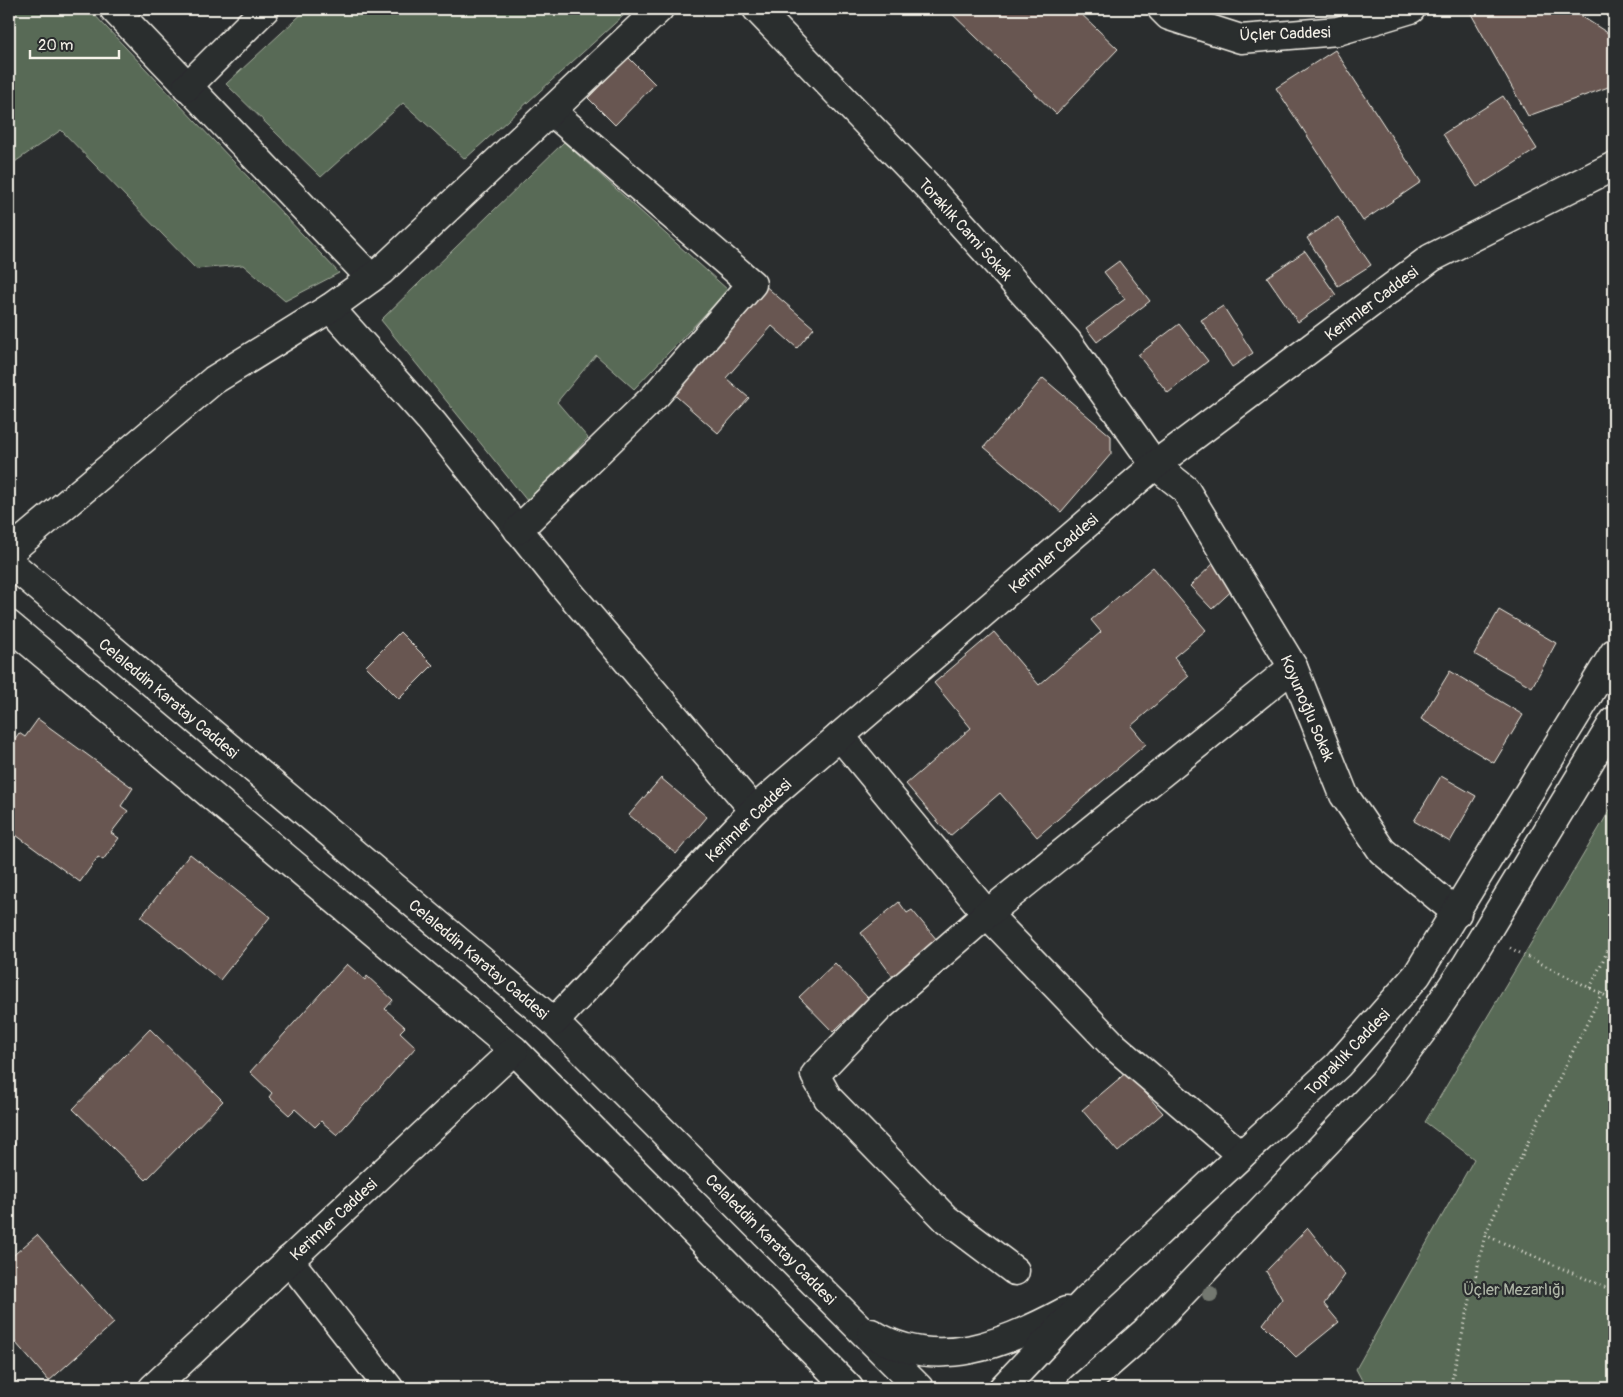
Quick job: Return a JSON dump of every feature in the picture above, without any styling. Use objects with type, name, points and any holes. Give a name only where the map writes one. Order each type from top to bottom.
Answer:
[{"type":"street","points":[[114,9],[371,278]]},
{"type":"street","points":[[187,87],[265,9]]},
{"type":"street","points":[[9,552],[214,380],[330,308],[371,278],[659,9]]},
{"type":"street","name":"Toraklık Cami Sokak","points":[[757,9],[932,191],[1066,341],[1155,465]]},
{"type":"street","name":"Üçler Caddesi","points":[[1162,9],[1169,16],[1241,39],[1338,31],[1410,9]]},
{"type":"street","points":[[518,530],[656,395],[752,284],[551,111]]},
{"type":"street","name":"Kerimler Caddesi","points":[[554,1022],[754,810],[1155,465],[1431,258],[1614,166]]},
{"type":"street","points":[[330,308],[432,422],[518,530],[754,810]]},
{"type":"street","name":"Koyunoğlu Sokak","points":[[1155,465],[1185,490],[1293,667],[1344,795],[1382,851],[1457,913]]},
{"type":"street","name":"Celaleddin Karatay Caddesi","points":[[9,562],[554,1022],[919,1388]]},
{"type":"street","points":[[9,625],[514,1050],[849,1388]]},
{"type":"street","name":"Topraklık Caddesi","points":[[1003,1388],[1087,1299],[1338,1065],[1418,975],[1614,653]]},
{"type":"street","points":[[1015,1271],[946,1219],[828,1098],[815,1074],[879,1008],[987,914],[1293,667]]},
{"type":"street","points":[[1097,1388],[1145,1332],[1383,1083],[1423,1030],[1485,935],[1614,721]]},
{"type":"street","points":[[840,736],[987,914],[1114,1046],[1241,1154]]},
{"type":"street","name":"Kerimler Caddesi","points":[[153,1388],[514,1050]]},
{"type":"street","points":[[289,1260],[389,1388]]},
{"type":"street","points":[[855,1324],[887,1343],[926,1352],[963,1352],[1017,1334],[1087,1299]]},
{"type":"street","points":[[1081,1388],[1145,1332]]},
{"type":"street","points":[[818,1355],[832,1388]]},
{"type":"path","points":[[1485,935],[1614,1000]]},
{"type":"path","points":[[1590,988],[1614,937]]},
{"type":"path","points":[[1450,1388],[1485,1235],[1536,1125],[1602,994]]},
{"type":"path","points":[[1485,1235],[1614,1291]]},
{"type":"green space","points":[[9,9],[89,9],[339,273],[285,301],[243,265],[196,269],[61,130],[9,166]]},
{"type":"green space","points":[[307,9],[621,9],[624,15],[465,159],[403,103],[321,177],[226,84]]},
{"type":"green space","points":[[564,142],[728,290],[634,389],[596,355],[557,402],[588,438],[528,502],[381,320]]},
{"type":"green space","name":"Üçler Mezarlığı","points":[[1614,803],[1614,1388],[1366,1388],[1356,1369],[1474,1159],[1425,1122]]},
{"type":"building","points":[[947,9],[1076,9],[1118,49],[1056,114]]},
{"type":"building","points":[[1486,9],[1570,9],[1614,37],[1614,85],[1528,116],[1470,12]]},
{"type":"building","points":[[1335,50],[1421,182],[1363,221],[1276,88]]},
{"type":"building","points":[[628,57],[655,84],[615,125],[588,98]]},
{"type":"building","points":[[1503,96],[1537,149],[1477,187],[1443,134]]},
{"type":"building","points":[[1338,217],[1371,265],[1338,286],[1307,238]]},
{"type":"building","points":[[1305,251],[1336,295],[1298,322],[1267,277]]},
{"type":"building","points":[[1119,261],[1150,301],[1097,342],[1086,328],[1125,299],[1104,272]]},
{"type":"building","points":[[763,284],[814,328],[797,348],[772,326],[726,378],[749,398],[718,433],[670,391]]},
{"type":"building","points":[[1223,306],[1253,353],[1232,367],[1201,320]]},
{"type":"building","points":[[1179,324],[1208,361],[1168,393],[1138,355]]},
{"type":"building","points":[[1043,378],[1111,436],[1111,454],[1061,512],[984,447]]},
{"type":"building","points":[[1216,561],[1238,585],[1212,609],[1190,586]]},
{"type":"building","points":[[1153,567],[1206,630],[1174,657],[1189,676],[1131,726],[1146,744],[1037,837],[1000,793],[950,836],[906,784],[971,728],[934,683],[994,632],[1039,685],[1101,632],[1091,620]]},
{"type":"building","points":[[1499,610],[1556,643],[1532,687],[1474,654]]},
{"type":"building","points":[[400,632],[433,665],[399,699],[366,666]]},
{"type":"building","points":[[1450,671],[1523,715],[1494,763],[1421,719]]},
{"type":"building","points":[[38,719],[133,788],[121,806],[128,811],[111,833],[119,838],[103,860],[98,857],[80,882],[9,830],[9,747],[19,733],[25,737]]},
{"type":"building","points":[[1441,776],[1476,796],[1450,842],[1414,821]]},
{"type":"building","points":[[661,778],[707,817],[676,854],[629,815]]},
{"type":"building","points":[[190,854],[270,917],[220,980],[141,917]]},
{"type":"building","points":[[899,902],[907,913],[912,910],[942,946],[896,981],[861,933]]},
{"type":"building","points":[[835,963],[868,998],[833,1032],[799,997]]},
{"type":"building","points":[[347,964],[365,980],[367,976],[393,1000],[385,1009],[405,1027],[400,1032],[416,1047],[337,1135],[321,1121],[315,1127],[295,1109],[289,1115],[269,1097],[272,1093],[250,1072]]},
{"type":"building","points":[[150,1029],[223,1101],[146,1180],[73,1109]]},
{"type":"building","points":[[1127,1072],[1163,1113],[1118,1152],[1082,1110]]},
{"type":"building","points":[[9,1135],[15,1144],[9,1148]]},
{"type":"building","points":[[1308,1228],[1345,1275],[1324,1304],[1339,1322],[1296,1357],[1263,1324],[1282,1299],[1266,1271]]},
{"type":"building","points":[[37,1235],[114,1323],[49,1381],[9,1335],[9,1259]]}]
